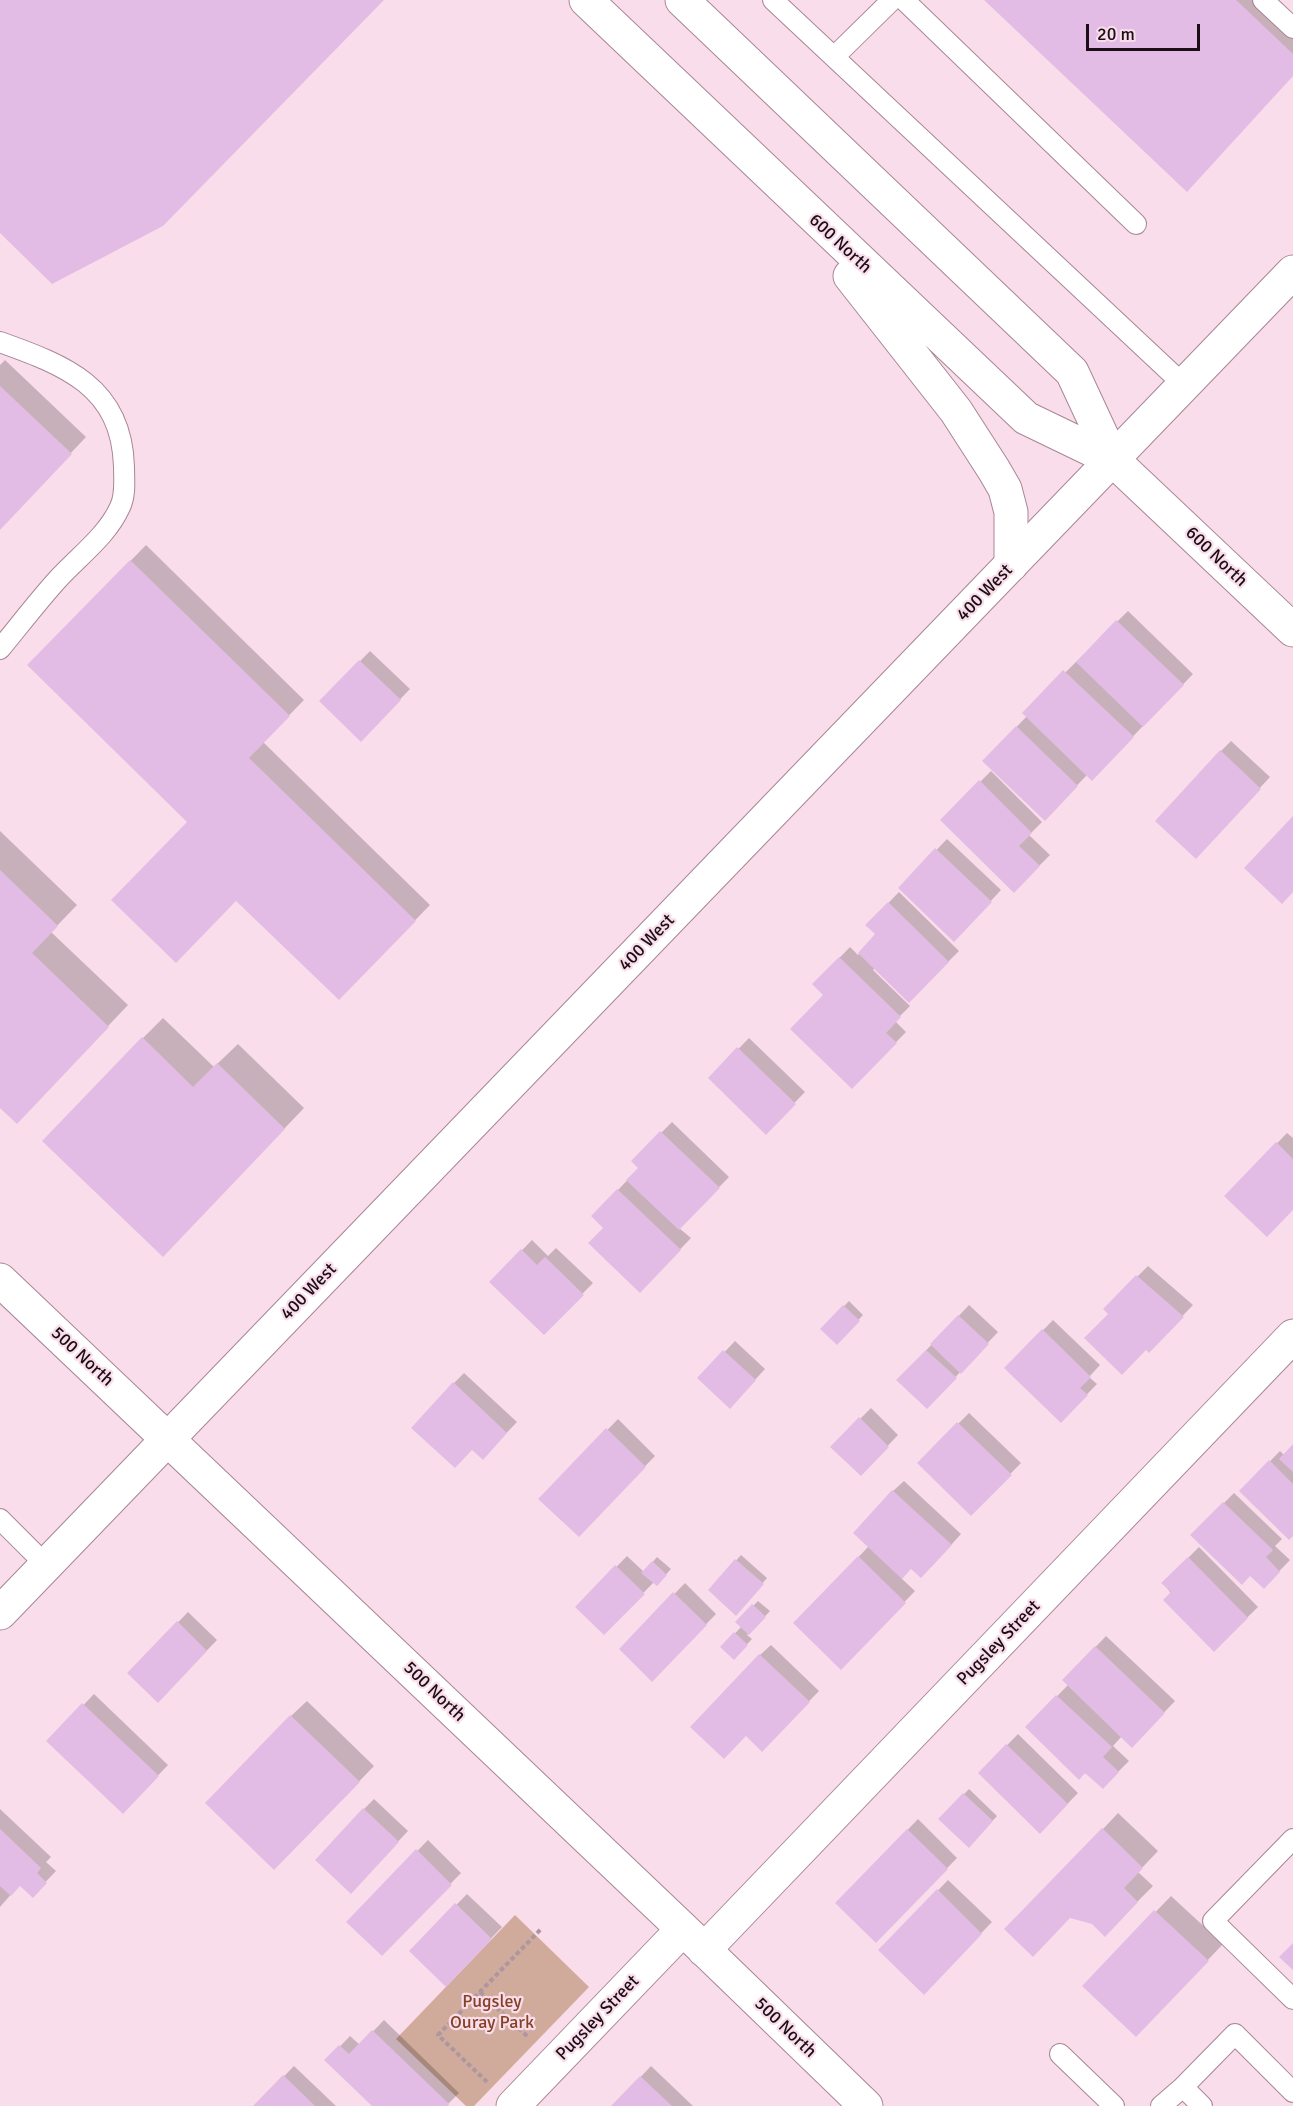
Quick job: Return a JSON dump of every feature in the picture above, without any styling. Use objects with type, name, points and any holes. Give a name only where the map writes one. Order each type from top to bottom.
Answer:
[{"type":"street","name":"600 North","points":[[586,0],[787,194],[1026,418],[1113,460],[1293,630]]},
{"type":"street","name":"600 North","points":[[681,0],[1072,372],[1113,460]]},
{"type":"street","points":[[787,194],[956,411],[994,470],[1005,489],[1011,512],[1011,565]]},
{"type":"street","name":"400 West","points":[[0,1612],[1293,272]]},
{"type":"street","name":"500 North","points":[[0,1280],[694,1939],[866,2106]]},
{"type":"street","name":"Pugsley Street","points":[[504,2098],[694,1939],[1293,1336]]},
{"type":"lane","points":[[773,0],[1184,385]]},
{"type":"lane","points":[[834,57],[892,0]]},
{"type":"lane","points":[[904,0],[1136,224]]},
{"type":"lane","points":[[1263,0],[1293,28]]},
{"type":"lane","points":[[0,342],[63,367],[86,381],[102,399],[115,422],[124,452],[121,505],[109,526],[58,579],[0,649]]},
{"type":"lane","points":[[0,1519],[46,1565]]},
{"type":"lane","points":[[1293,1839],[1213,1921],[1293,1999]]},
{"type":"lane","points":[[1161,2106],[1235,2034],[1293,2092]]},
{"type":"lane","points":[[1060,2054],[1114,2106]]},
{"type":"lane","points":[[1183,2087],[1202,2106]]},
{"type":"path","points":[[504,2098],[438,2036],[540,1929]]},
{"type":"path","points":[[480,1992],[529,2038]]},
{"type":"green space","name":"Pugsley Ouray Park","points":[[515,1915],[589,1987],[474,2106],[466,2106],[396,2039]]},
{"type":"building","points":[[0,0],[384,0],[163,226],[52,284],[0,233]]},
{"type":"building","points":[[984,0],[1236,0],[1293,54],[1293,76],[1187,192]]},
{"type":"building","points":[[0,386],[72,454],[0,530]]},
{"type":"building","points":[[130,560],[290,716],[249,758],[416,921],[339,1000],[236,901],[176,963],[111,900],[187,822],[27,665]]},
{"type":"building","points":[[1116,620],[1184,685],[1143,727],[1076,662]]},
{"type":"building","points":[[359,660],[401,700],[361,742],[319,701]]},
{"type":"building","points":[[1063,670],[1134,737],[1092,781],[1022,713]]},
{"type":"building","points":[[1016,726],[1078,786],[1045,821],[982,761]]},
{"type":"building","points":[[1220,750],[1261,789],[1196,859],[1155,821]]},
{"type":"building","points":[[979,780],[1032,833],[1019,846],[1040,866],[1014,893],[940,820]]},
{"type":"building","points":[[1293,816],[1293,892],[1282,904],[1244,868]]},
{"type":"building","points":[[935,848],[992,902],[954,942],[898,888]]},
{"type":"building","points":[[0,870],[58,926],[32,953],[109,1027],[17,1124],[0,1108]]},
{"type":"building","points":[[888,902],[949,962],[909,1003],[858,953],[875,934],[865,925]]},
{"type":"building","points":[[839,957],[901,1017],[886,1033],[897,1043],[852,1089],[790,1029],[823,995],[812,984]]},
{"type":"building","points":[[142,1037],[193,1087],[217,1063],[285,1129],[163,1257],[42,1141]]},
{"type":"building","points":[[737,1047],[796,1104],[766,1135],[708,1078]]},
{"type":"building","points":[[660,1131],[720,1188],[679,1230],[626,1180],[638,1168],[631,1161]]},
{"type":"building","points":[[1276,1142],[1293,1159],[1293,1210],[1267,1237],[1224,1196]]},
{"type":"building","points":[[617,1189],[681,1250],[640,1293],[588,1243],[603,1228],[591,1216]]},
{"type":"building","points":[[521,1249],[537,1265],[545,1257],[584,1295],[544,1335],[489,1282]]},
{"type":"building","points":[[1136,1275],[1184,1317],[1149,1353],[1146,1350],[1122,1375],[1084,1338],[1108,1314],[1103,1309]]},
{"type":"building","points":[[843,1305],[860,1321],[837,1345],[820,1329]]},
{"type":"building","points":[[958,1315],[989,1344],[961,1374],[930,1344]]},
{"type":"building","points":[[1042,1329],[1091,1377],[1080,1388],[1088,1395],[1061,1423],[1004,1368]]},
{"type":"building","points":[[723,1350],[756,1380],[730,1409],[697,1378]]},
{"type":"building","points":[[926,1350],[957,1378],[927,1409],[896,1380]]},
{"type":"building","points":[[453,1382],[507,1433],[483,1460],[472,1450],[455,1468],[411,1428]]},
{"type":"building","points":[[859,1417],[889,1447],[861,1476],[830,1447]]},
{"type":"building","points":[[957,1422],[1012,1475],[971,1516],[917,1463]]},
{"type":"building","points":[[606,1428],[646,1467],[579,1537],[538,1499]]},
{"type":"building","points":[[1293,1444],[1293,1472],[1279,1459]]},
{"type":"building","points":[[1269,1460],[1293,1484],[1293,1536],[1289,1540],[1239,1491]]},
{"type":"building","points":[[892,1490],[952,1545],[921,1578],[911,1569],[902,1579],[853,1533]]},
{"type":"building","points":[[1223,1502],[1273,1550],[1266,1557],[1280,1572],[1264,1589],[1250,1576],[1242,1585],[1190,1535]]},
{"type":"building","points":[[858,1556],[906,1603],[841,1670],[793,1623]]},
{"type":"building","points":[[1188,1557],[1248,1618],[1214,1652],[1163,1600],[1171,1592],[1161,1583]]},
{"type":"building","points":[[735,1559],[764,1584],[736,1616],[708,1590]]},
{"type":"building","points":[[652,1561],[667,1575],[657,1586],[641,1573]]},
{"type":"building","points":[[615,1565],[645,1594],[604,1635],[575,1607]]},
{"type":"building","points":[[673,1592],[707,1625],[652,1682],[619,1649]]},
{"type":"building","points":[[752,1604],[766,1617],[749,1635],[735,1622]]},
{"type":"building","points":[[177,1621],[207,1651],[158,1703],[127,1673]]},
{"type":"building","points":[[734,1632],[748,1645],[734,1660],[720,1647]]},
{"type":"building","points":[[1095,1646],[1165,1713],[1132,1748],[1062,1680]]},
{"type":"building","points":[[759,1654],[810,1702],[762,1752],[746,1736],[724,1759],[690,1727]]},
{"type":"building","points":[[1056,1695],[1112,1747],[1103,1757],[1119,1772],[1103,1789],[1085,1773],[1079,1780],[1025,1727]]},
{"type":"building","points":[[82,1703],[159,1776],[123,1814],[46,1741]]},
{"type":"building","points":[[290,1715],[360,1782],[274,1870],[205,1803]]},
{"type":"building","points":[[1006,1744],[1068,1804],[1040,1834],[978,1773]]},
{"type":"building","points":[[963,1793],[993,1821],[969,1848],[938,1819]]},
{"type":"building","points":[[363,1808],[399,1842],[351,1894],[315,1860]]},
{"type":"building","points":[[1102,1828],[1143,1868],[1124,1888],[1138,1902],[1105,1937],[1092,1924],[1070,1918],[1033,1957],[1004,1929]]},
{"type":"building","points":[[0,1829],[41,1868],[37,1873],[47,1883],[33,1898],[20,1886],[11,1896],[0,1886]]},
{"type":"building","points":[[907,1829],[948,1869],[876,1943],[835,1903]]},
{"type":"building","points":[[416,1849],[452,1885],[382,1956],[346,1922]]},
{"type":"building","points":[[937,1889],[982,1934],[924,1995],[878,1950]]},
{"type":"building","points":[[455,1903],[492,1939],[446,1987],[409,1951]]},
{"type":"building","points":[[1154,1910],[1209,1961],[1136,2037],[1082,1986]]},
{"type":"building","points":[[1293,1943],[1293,1970],[1279,1957]]},
{"type":"building","points":[[372,2030],[449,2104],[448,2106],[372,2106],[324,2060],[339,2045],[349,2054]]},
{"type":"building","points":[[283,2075],[315,2106],[253,2106]]},
{"type":"building","points":[[640,2076],[672,2106],[611,2106]]}]
